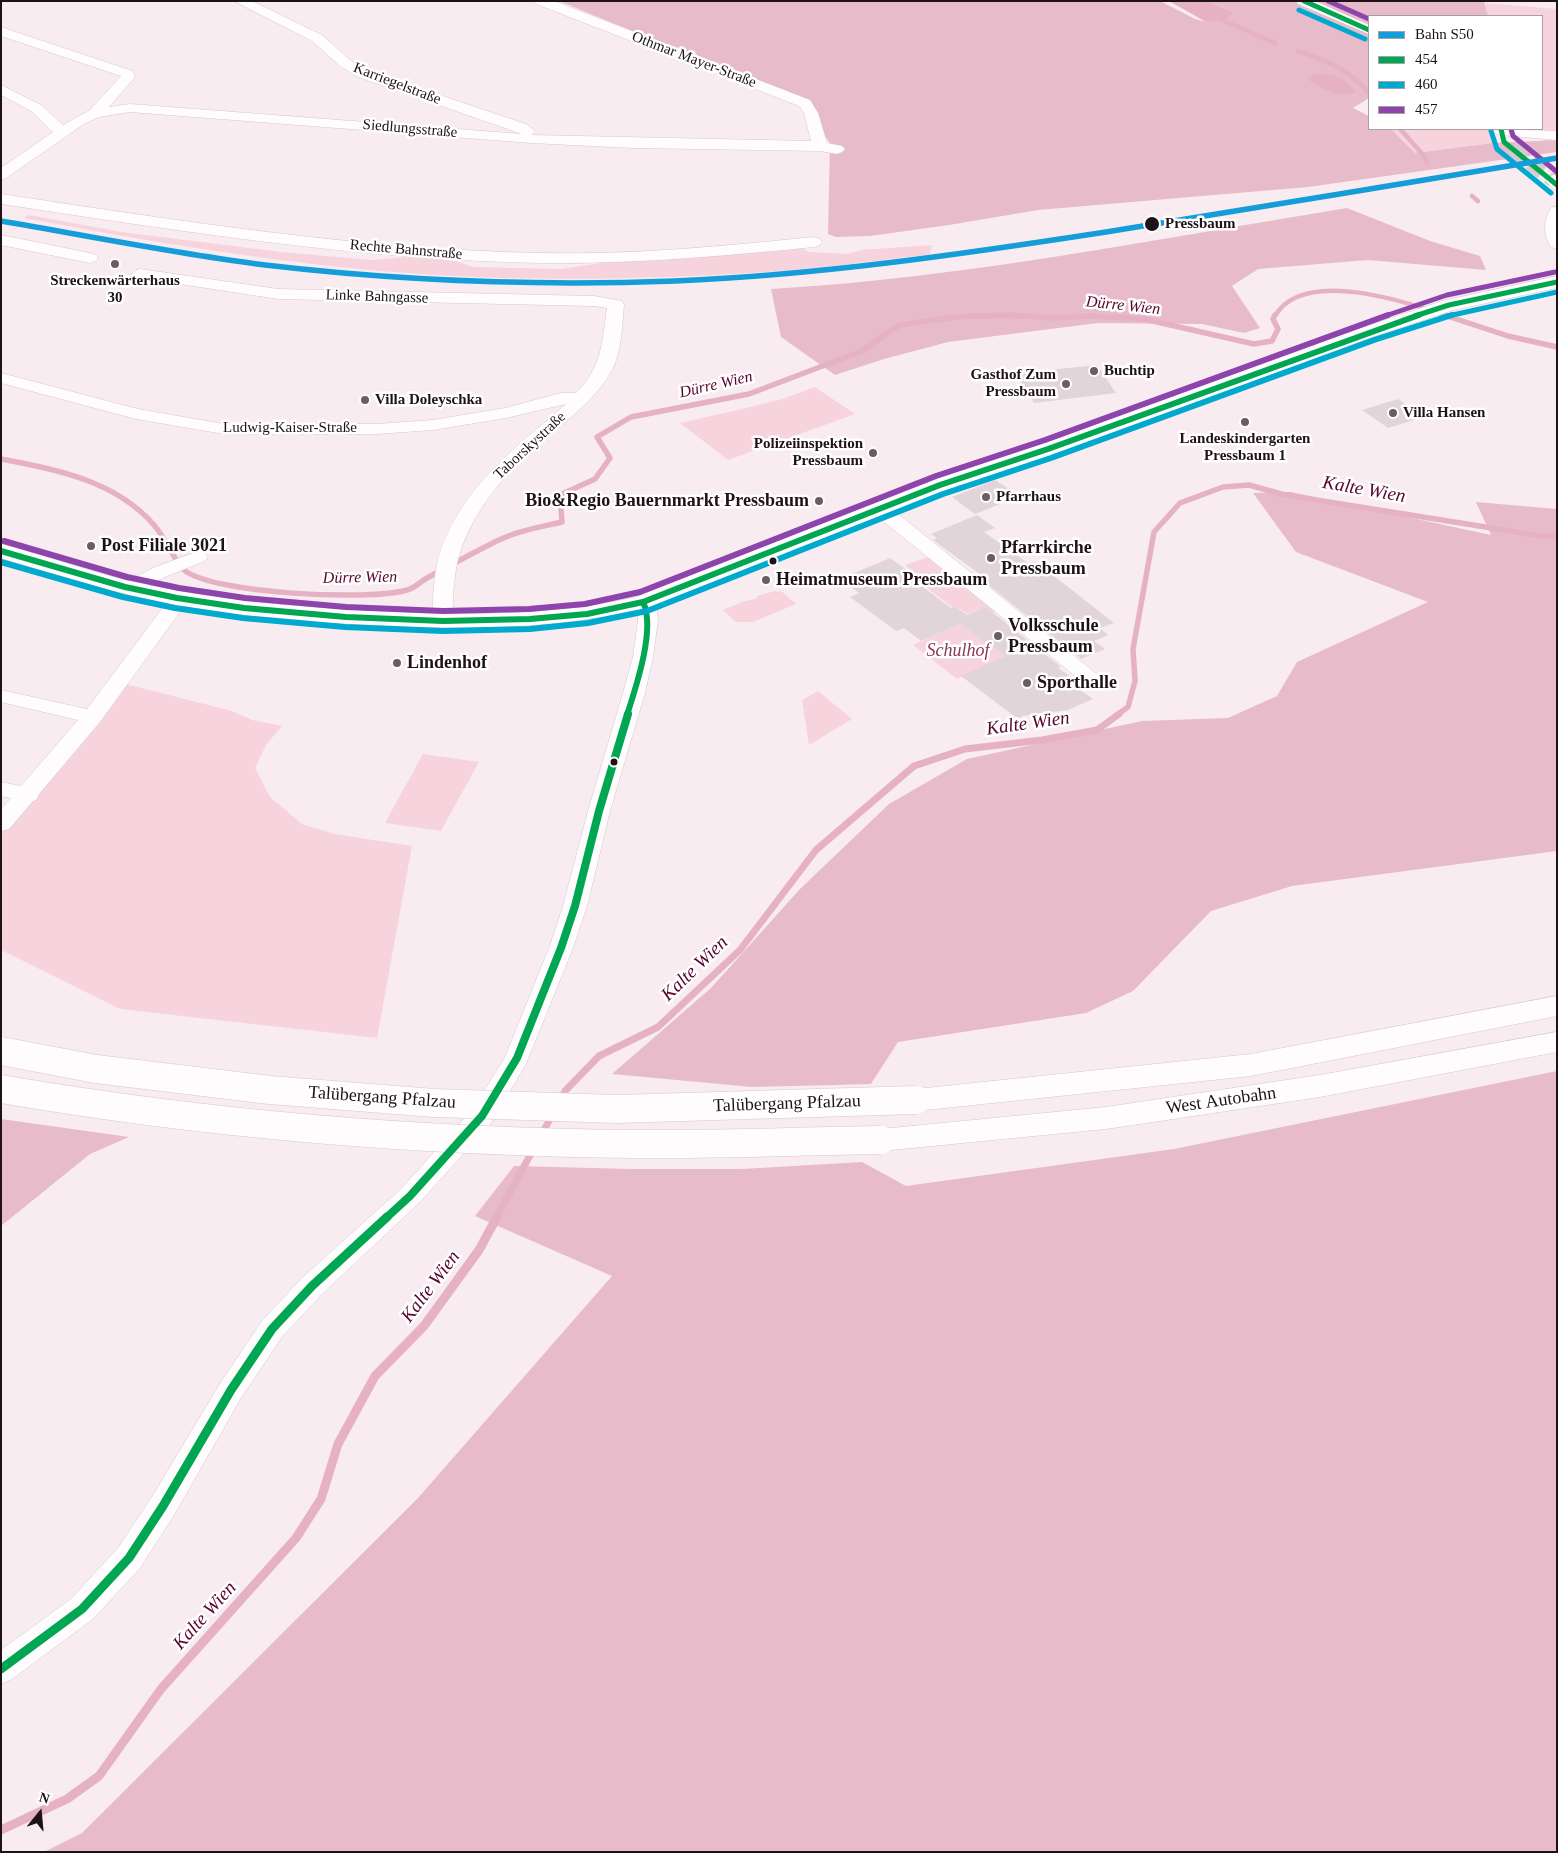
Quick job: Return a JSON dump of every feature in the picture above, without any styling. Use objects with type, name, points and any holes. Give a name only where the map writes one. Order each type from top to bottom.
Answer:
[{"type":"main road","points":[[1,550],[130,588],[258,611],[314,616],[485,622],[555,618],[609,611],[643,602],[940,486],[1048,449],[1410,317],[1449,305],[1557,282]]},
{"type":"main road","name":"West Autobahn","points":[[916,1100],[1250,1065],[1557,1006]]},
{"type":"main road","name":"West Autobahn","points":[[881,1140],[1125,1115],[1320,1086],[1557,1042]]},
{"type":"main road","name":"Talübergang Pfalzau","points":[[1,1051],[96,1069],[270,1090],[434,1103],[617,1108],[916,1100]]},
{"type":"main road","name":"Talübergang Pfalzau","points":[[1,1089],[70,1102],[256,1125],[420,1138],[608,1144],[881,1140]]},
{"type":"street","name":"Karriegelstraße","points":[[241,1],[316,38],[345,63],[363,74],[521,126],[529,131],[531,139]]},
{"type":"street","name":"Othmar Mayer-Straße","points":[[541,1],[805,103],[811,113],[820,146]]},
{"type":"street","points":[[1303,1],[1368,30]]},
{"type":"street","points":[[1,31],[128,74],[128,77],[95,113]]},
{"type":"street","points":[[1,89],[36,108],[62,132]]},
{"type":"street","name":"Siedlungsstraße","points":[[1,175],[62,132],[95,113],[130,108],[531,139],[633,143],[820,146],[837,149]]},
{"type":"street","points":[[1512,149],[1504,142],[1501,130],[1557,136]]},
{"type":"street","name":"Rechte Bahnstraße","points":[[1,200],[129,219],[419,252],[544,258],[622,256],[744,249],[814,242]]},
{"type":"street","points":[[1557,211],[1552,227],[1557,244]]},
{"type":"street","points":[[1,240],[90,258]]},
{"type":"street","name":"Linke Bahngasse","points":[[140,274],[278,294],[594,301],[616,305]]},
{"type":"street","name":"Taborskystraße","points":[[442,621],[444,580],[449,555],[474,506],[496,476],[528,444],[581,399],[596,383],[605,367],[611,342],[616,305]]},
{"type":"street","name":"Ludwig-Kaiser-Straße","points":[[1,378],[136,414],[224,429],[377,429],[434,425],[506,413],[561,398],[581,399]]},
{"type":"street","points":[[880,510],[1092,680]]},
{"type":"street","points":[[130,588],[160,572],[198,557]]},
{"type":"street","points":[[1,824],[92,717],[180,598]]},
{"type":"street","points":[[1,1669],[82,1609],[129,1558],[163,1506],[231,1390],[272,1329],[312,1286],[410,1196],[482,1116],[517,1058],[561,948],[575,906],[599,811],[634,694],[643,657],[648,620],[647,610],[643,602]]},
{"type":"street","points":[[1,696],[92,717]]},
{"type":"street","points":[[1,789],[28,794]]},
{"type":"green space","points":[[1485,3],[1557,9],[1557,133],[1528,132],[1524,130],[1543,130],[1543,15],[1488,15]]},
{"type":"green space","points":[[1392,130],[1489,130],[1493,143],[1415,153]]},
{"type":"green space","points":[[29,215],[121,232],[281,252],[371,260],[409,257],[450,259],[473,267],[561,269],[622,260],[800,247],[809,252],[848,254],[861,250],[932,245],[929,255],[773,272],[566,279],[443,276],[263,258],[24,218]]},
{"type":"green space","points":[[815,387],[855,414],[728,460],[680,423],[782,399]]},
{"type":"green space","points":[[931,556],[950,570],[941,574],[950,571],[999,610],[990,614],[981,609],[968,614],[955,606],[952,607],[919,582],[924,580],[905,565]]},
{"type":"green space","points":[[781,591],[796,604],[753,622],[736,622],[723,610],[745,601],[756,599],[757,596]]},
{"type":"green space","name":"Schulhof","points":[[960,624],[1005,656],[957,679],[913,645]]},
{"type":"green space","points":[[118,682],[232,711],[252,720],[282,726],[266,745],[255,768],[270,797],[302,824],[334,834],[412,846],[377,1038],[120,1009],[1,950],[1,824]]},
{"type":"green space","points":[[818,691],[852,719],[809,745],[802,700]]},
{"type":"green space","points":[[423,754],[479,762],[441,831],[385,823]]},
{"type":"shaded area","points":[[559,1],[1160,1],[1195,19],[1207,22],[1233,12],[1207,1],[1484,1],[1488,15],[1368,15],[1368,99],[1353,108],[1368,116],[1368,130],[1392,130],[1415,153],[1493,143],[1557,140],[1557,152],[1308,187],[1038,210],[870,236],[836,237],[828,234],[830,143],[801,103],[737,74]]},
{"type":"shaded area","points":[[1169,1],[1207,1],[1233,12],[1227,19],[1206,22]]},
{"type":"shaded area","points":[[1315,74],[1343,79],[1356,92],[1343,94],[1330,92],[1307,79]]},
{"type":"shaded area","points":[[1347,208],[1430,241],[1480,256],[1486,270],[1368,260],[1258,269],[1232,286],[1260,328],[1244,333],[1202,324],[1098,323],[948,342],[884,359],[835,375],[781,337],[771,289],[843,284],[988,267]]},
{"type":"shaded area","points":[[1291,492],[1491,535],[1476,502],[1557,509],[1557,851],[1292,886],[1211,911],[1133,991],[1086,1013],[898,1042],[871,1084],[752,1087],[612,1074],[711,988],[800,889],[889,804],[967,759],[1142,721],[1228,718],[1277,696],[1297,662],[1428,602],[1296,552],[1253,493]]},
{"type":"shaded area","points":[[1557,1071],[1557,1852],[44,1852],[82,1833],[418,1498],[612,1276],[475,1216],[514,1166],[742,1169],[862,1162],[906,1186],[1174,1149]]},
{"type":"shaded area","points":[[1,1119],[129,1137],[90,1154],[1,1226]]},
{"type":"building","name":"Gasthof Zum Pressbaum","points":[[1097,365],[1116,393],[1034,403],[1017,376],[1022,375],[1021,373]]},
{"type":"building","name":"Villa Hansen","points":[[1398,399],[1424,417],[1388,428],[1362,410]]},
{"type":"building","name":"Pfarrhaus","points":[[995,480],[1020,496],[975,514],[952,497]]},
{"type":"building","points":[[977,515],[995,528],[984,532],[1028,563],[1034,562],[1054,576],[1114,623],[1100,628],[1108,635],[1094,641],[1105,649],[1081,659],[985,582],[988,580],[933,540],[937,538],[931,534]]},
{"type":"building","name":"Volksschule Pressbaum","points":[[890,558],[907,570],[903,572],[951,608],[955,606],[967,615],[986,607],[1061,667],[1058,668],[1084,686],[1079,689],[1093,699],[1068,710],[1023,716],[1018,719],[961,676],[1005,656],[960,624],[921,641],[904,628],[896,631],[850,597],[859,593],[840,579]]},
{"type":"waterway","points":[[1213,16],[1275,43]]},
{"type":"waterway","points":[[1298,51],[1337,67],[1368,92]]},
{"type":"waterway","points":[[1401,130],[1425,157],[1427,163]]},
{"type":"waterway","points":[[1472,196],[1478,201]]},
{"type":"waterway","name":"Dürre Wien","points":[[1275,316],[1289,301],[1308,293],[1331,291],[1357,292],[1383,297],[1448,316]]},
{"type":"waterway","name":"Dürre Wien","points":[[980,316],[1004,315]]},
{"type":"waterway","name":"Dürre Wien","points":[[1009,315],[1024,316]]},
{"type":"waterway","name":"Dürre Wien","points":[[1090,316],[1144,319],[1254,344],[1272,341],[1278,329],[1273,319],[1275,315]]},
{"type":"waterway","name":"Dürre Wien","points":[[1444,315],[1508,336],[1557,347]]},
{"type":"waterway","name":"Dürre Wien","points":[[972,316],[980,316]]},
{"type":"waterway","name":"Dürre Wien","points":[[1,459],[43,467],[84,479],[122,498],[139,510],[154,525],[184,570],[200,578],[226,585],[292,593],[328,595],[388,593],[413,588],[427,578],[506,537],[562,522],[560,495],[595,479],[610,458],[597,437],[631,417],[749,394],[862,351],[899,325],[955,317],[980,316]]},
{"type":"waterway","name":"Dürre Wien","points":[[980,316],[1024,316]]},
{"type":"waterway","name":"Dürre Wien","points":[[1024,316],[1054,318],[1090,316]]},
{"type":"waterway","name":"Dürre Wien","points":[[1084,316],[1090,316]]},
{"type":"waterway","name":"Dürre Wien","points":[[1090,316],[1096,316]]},
{"type":"waterway","name":"Kalte Wien","points":[[1117,715],[1128,707],[1135,681],[1133,649],[1154,532],[1180,503],[1223,487],[1249,485],[1285,495],[1542,536],[1557,536]]},
{"type":"waterway","name":"Kalte Wien","points":[[560,1101],[565,1091],[599,1056],[658,1027],[740,950],[816,850],[914,766],[965,749],[1042,740],[1097,730],[1119,714]]},
{"type":"waterway","name":"Kalte Wien","points":[[541,1136],[553,1113]]},
{"type":"waterway","name":"Kalte Wien","points":[[496,1218],[534,1148]]},
{"type":"waterway","name":"Kalte Wien","points":[[1,1830],[67,1799],[99,1776],[161,1689],[296,1538],[321,1499],[338,1444],[375,1376],[424,1326],[479,1250],[497,1217]]},
{"type":"tunnel","points":[[1512,149],[1553,180]]},
{"type":"rail line","name":"S50","points":[[1,221],[199,256],[368,275],[521,282],[675,281],[733,278],[907,261],[1137,227],[1557,158]]},
{"type":"transit line","name":"454","points":[[1304,1],[1368,30]]},
{"type":"transit line","name":"457","points":[[1328,1],[1368,19]]},
{"type":"transit line","name":"460","points":[[1299,10],[1365,39]]},
{"type":"transit line","name":"454","points":[[1501,130],[1504,142],[1557,185]]},
{"type":"transit line","name":"457","points":[[1511,130],[1513,136],[1557,172]]},
{"type":"transit line","name":"460","points":[[1491,131],[1497,149],[1551,193]]},
{"type":"transit line","name":"457","points":[[4,541],[127,577],[179,588],[245,598],[346,607],[443,611],[529,609],[585,604],[640,592],[936,476],[1045,440],[1368,322],[1447,295],[1555,272]]},
{"type":"transit line","name":"454","points":[[1,551],[125,587],[177,598],[244,608],[346,617],[443,621],[530,619],[587,614],[643,602],[940,485],[1048,449],[1371,331],[1449,305],[1557,282]]},
{"type":"transit line","name":"460","points":[[1,562],[123,597],[175,608],[243,618],[345,627],[443,631],[530,629],[588,623],[647,611],[943,494],[1051,458],[1374,340],[1452,315],[1557,292]]},
{"type":"transit line","name":"454","points":[[1,1669],[82,1609],[129,1558],[163,1506],[231,1390],[272,1329],[312,1286],[410,1196],[482,1116],[517,1058],[561,948],[575,906],[599,811],[634,693],[643,657],[648,620],[647,610],[643,602]]},
{"type":"place","name":"Pressbaum","points":[[1152,224]]},
{"type":"place","name":"Streckenwärterhaus 30","points":[[115,264]]},
{"type":"place","name":"Buchtip","points":[[1094,371]]},
{"type":"place","name":"Gasthof Zum Pressbaum","points":[[1066,384]]},
{"type":"place","name":"Villa Doleyschka","points":[[365,400]]},
{"type":"place","name":"Villa Hansen","points":[[1393,413]]},
{"type":"place","name":"Landeskindergarten Pressbaum 1","points":[[1245,422]]},
{"type":"place","name":"Polizeiinspektion Pressbaum","points":[[873,453]]},
{"type":"place","name":"Pfarrhaus","points":[[986,497]]},
{"type":"place","name":"Bio&Regio Bauernmarkt Pressbaum","points":[[819,501]]},
{"type":"place","name":"Post Filiale 3021","points":[[91,546]]},
{"type":"place","name":"Pfarrkirche Pressbaum","points":[[991,558]]},
{"type":"place","name":"Heimatmuseum Pressbaum","points":[[766,580]]},
{"type":"place","name":"Volksschule Pressbaum","points":[[998,636]]},
{"type":"place","name":"Lindenhof","points":[[397,663]]},
{"type":"place","name":"Sporthalle","points":[[1027,683]]}]
